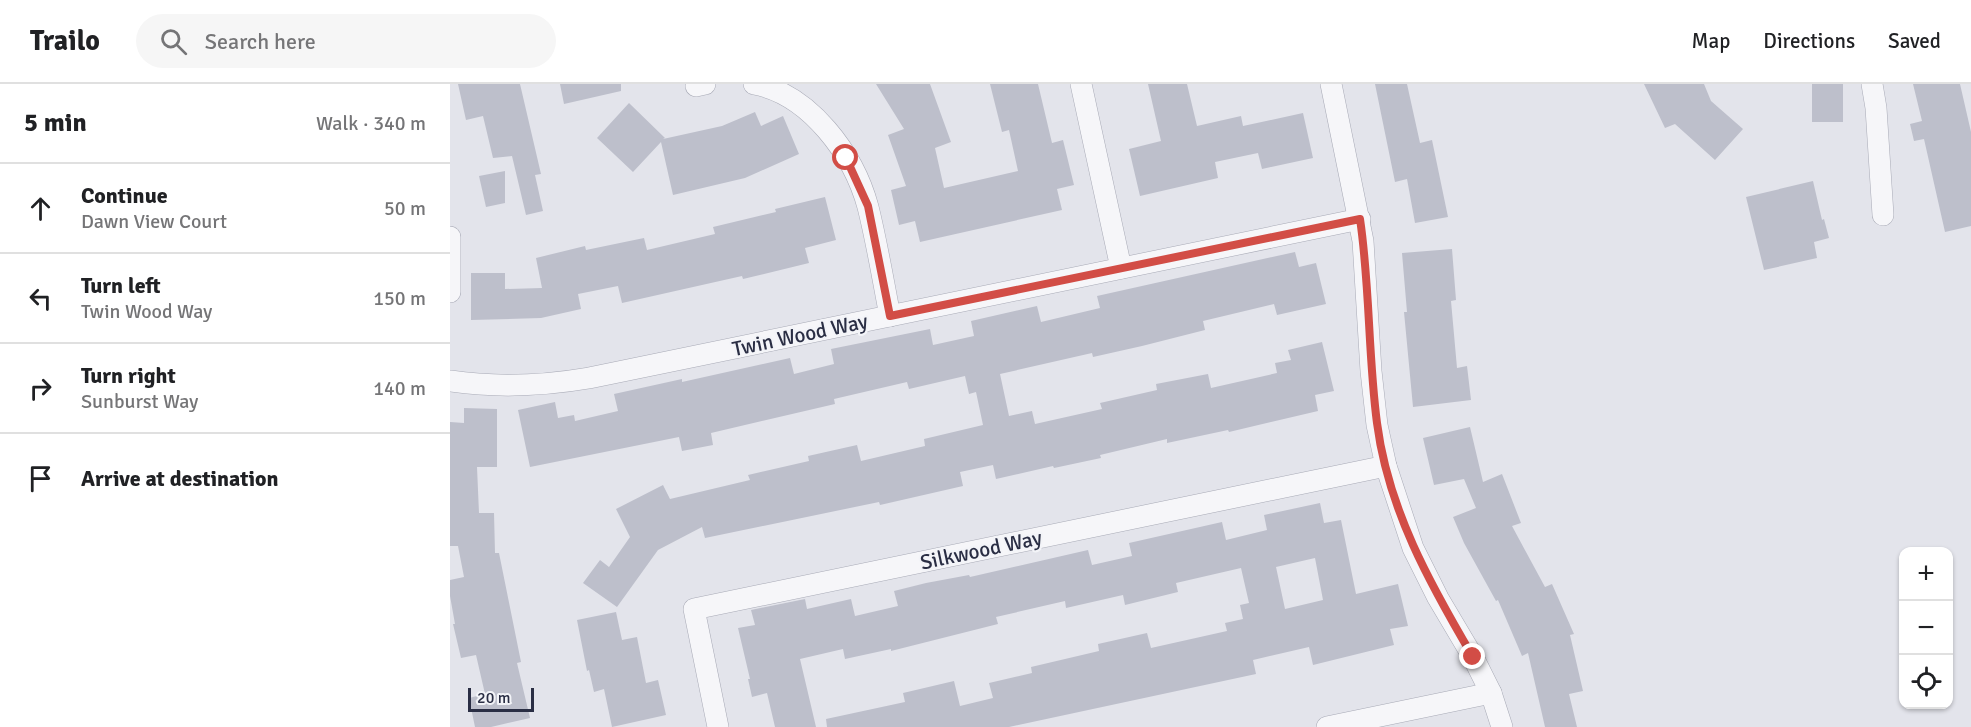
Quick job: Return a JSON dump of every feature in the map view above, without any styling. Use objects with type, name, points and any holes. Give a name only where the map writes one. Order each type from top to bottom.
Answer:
[{"type":"street","points":[[754,84],[774,90],[802,107],[826,130],[846,158],[868,206],[890,316]]},
{"type":"street","points":[[1081,84],[1121,268]]},
{"type":"street","points":[[1331,84],[1360,219],[1371,371],[1377,425],[1386,466],[1413,548],[1491,693],[1502,727]]},
{"type":"street","points":[[1872,84],[1876,108],[1883,215]]},
{"type":"street","name":"Twin Wood Way","points":[[450,381],[513,386],[554,384],[1360,219]]},
{"type":"street","points":[[450,237],[450,292]]},
{"type":"street","name":"Silkwood Way","points":[[718,727],[694,609],[1386,466]]},
{"type":"street","points":[[1327,727],[1491,693]]},
{"type":"building","points":[[458,84],[520,84],[541,174],[535,175],[543,211],[526,215],[512,156],[493,158],[483,116],[466,120]]},
{"type":"building","points":[[560,84],[621,84],[621,91],[564,104]]},
{"type":"building","points":[[876,84],[930,84],[951,142],[935,148],[944,188],[1018,171],[1009,130],[1002,132],[990,84],[1038,84],[1052,143],[1063,140],[1074,185],[1057,189],[1062,210],[920,242],[915,221],[899,225],[891,190],[906,186],[888,135],[904,129]]},
{"type":"building","points":[[1148,84],[1187,84],[1197,126],[1241,116],[1243,126],[1303,113],[1313,158],[1262,169],[1258,153],[1215,162],[1218,178],[1140,196],[1129,149],[1161,141]]},
{"type":"building","points":[[1375,84],[1407,84],[1420,143],[1432,140],[1448,217],[1415,223],[1407,179],[1395,182]]},
{"type":"building","points":[[1644,84],[1704,84],[1711,101],[1743,129],[1715,160],[1675,124],[1665,128]]},
{"type":"building","points":[[1812,84],[1843,84],[1843,122],[1812,122]]},
{"type":"building","points":[[1913,84],[1960,84],[1971,132],[1971,226],[1945,232],[1924,139],[1914,141],[1910,124],[1922,121]]},
{"type":"building","points":[[629,103],[665,138],[663,139],[722,126],[755,112],[761,126],[783,116],[799,154],[745,178],[673,195],[661,142],[633,172],[597,138]]},
{"type":"building","points":[[505,171],[505,203],[486,207],[479,176]]},
{"type":"building","points":[[1813,181],[1822,220],[1824,219],[1829,238],[1814,242],[1817,258],[1764,270],[1746,197]]},
{"type":"building","points":[[825,197],[836,240],[805,248],[809,263],[743,279],[742,276],[622,303],[618,286],[578,294],[581,309],[541,318],[471,320],[471,273],[505,273],[505,289],[542,288],[536,258],[585,246],[586,250],[644,238],[647,250],[715,234],[713,227],[776,212],[775,209]]},
{"type":"building","points":[[1452,249],[1456,300],[1451,301],[1457,368],[1467,366],[1471,400],[1413,407],[1404,312],[1407,312],[1402,253]]},
{"type":"building","points":[[1295,252],[1299,267],[1316,263],[1326,304],[1277,315],[1274,304],[1203,321],[1205,330],[1093,357],[1092,353],[1000,374],[1009,416],[1032,411],[1035,424],[1102,409],[1100,403],[1157,390],[1156,384],[1208,374],[1211,388],[1277,373],[1275,363],[1291,360],[1288,350],[1322,342],[1334,391],[1315,395],[1318,411],[1229,432],[1228,430],[1167,443],[1167,439],[1100,455],[1101,458],[996,479],[993,465],[960,472],[963,486],[880,505],[879,502],[705,538],[702,527],[658,550],[617,607],[583,583],[600,560],[609,567],[630,537],[616,509],[663,485],[670,499],[750,480],[748,475],[809,461],[808,456],[857,445],[861,461],[925,446],[924,439],[983,425],[976,392],[969,394],[965,376],[909,389],[907,382],[834,399],[835,404],[711,433],[713,445],[682,451],[679,437],[530,467],[518,410],[555,402],[558,418],[574,415],[575,421],[618,411],[614,394],[682,379],[682,382],[790,358],[794,374],[834,364],[831,349],[930,329],[933,345],[974,336],[971,321],[1037,306],[1041,322],[1100,308],[1097,296]]},
{"type":"building","points":[[464,408],[497,409],[497,467],[477,467],[479,513],[494,513],[495,553],[499,553],[521,662],[517,663],[530,718],[491,727],[475,727],[469,698],[485,694],[476,655],[461,658],[453,624],[455,624],[450,596],[450,580],[464,577],[458,546],[450,546],[450,422],[464,423]]},
{"type":"building","points":[[1470,427],[1483,482],[1502,474],[1521,523],[1512,526],[1545,587],[1552,584],[1574,634],[1570,635],[1583,691],[1569,694],[1577,727],[1545,727],[1528,653],[1522,656],[1498,600],[1496,601],[1464,543],[1453,517],[1476,508],[1464,479],[1434,485],[1423,438]]},
{"type":"building","points":[[1320,503],[1324,523],[1341,520],[1356,594],[1398,584],[1408,626],[1390,629],[1394,645],[1313,665],[1309,647],[1253,660],[1256,674],[1009,727],[827,727],[826,719],[905,702],[903,693],[954,681],[960,706],[993,698],[989,683],[1032,673],[1031,667],[1099,651],[1098,644],[1147,633],[1151,648],[1227,631],[1225,623],[1243,619],[1240,605],[1249,603],[1241,568],[1176,583],[1178,592],[1125,605],[1123,595],[1066,608],[1065,601],[996,617],[998,624],[891,651],[891,649],[845,659],[843,649],[800,659],[816,727],[775,727],[767,693],[752,697],[738,628],[755,625],[751,610],[805,599],[807,609],[851,599],[855,616],[898,606],[894,591],[926,583],[969,575],[970,577],[1088,550],[1092,565],[1132,556],[1129,543],[1222,522],[1226,540],[1267,530],[1264,515]],"holes":[[[1315,558],[1323,600],[1285,609],[1276,567]]]},
{"type":"building","points":[[616,612],[622,640],[637,637],[646,683],[658,680],[666,715],[612,727],[604,689],[594,692],[589,670],[587,671],[577,620]]},
{"type":"route","points":[[846,158],[868,206],[890,316],[1360,219],[1371,371],[1377,425],[1386,466],[1413,548],[1438,598],[1473,657]]}]
